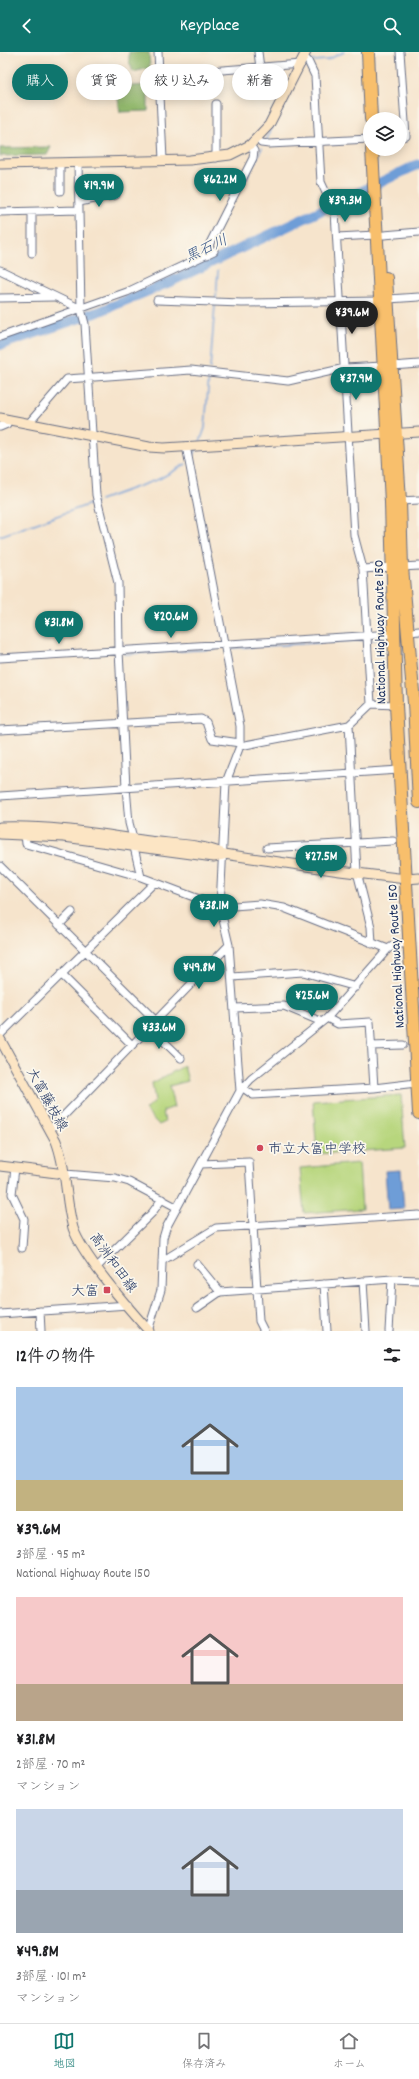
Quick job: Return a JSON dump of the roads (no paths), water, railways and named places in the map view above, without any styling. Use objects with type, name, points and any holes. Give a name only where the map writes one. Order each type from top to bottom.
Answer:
[{"type":"highway","points":[[368,52],[371,112]]},
{"type":"highway","points":[[375,52],[378,112]]},
{"type":"highway","name":"National Highway Route 150","points":[[373,156],[377,175]]},
{"type":"highway","name":"National Highway Route 150","points":[[378,156],[374,193],[380,235],[384,300],[392,433],[397,567],[414,632],[419,802]]},
{"type":"highway","name":"National Highway Route 150","points":[[392,433],[400,501],[394,634],[396,705],[416,1083],[419,1113]]},
{"type":"street","points":[[158,52],[159,64]]},
{"type":"street","points":[[258,52],[260,64]]},
{"type":"street","points":[[400,52],[404,112]]},
{"type":"street","points":[[278,64],[304,58]]},
{"type":"street","points":[[0,164],[216,158],[230,155],[250,145],[258,138],[278,110],[304,58]]},
{"type":"street","points":[[304,58],[310,64],[315,76],[321,182],[335,212],[354,535],[363,569],[372,704]]},
{"type":"street","points":[[160,100],[163,160]]},
{"type":"street","points":[[216,104],[216,158]]},
{"type":"street","points":[[258,138],[262,142],[269,144],[363,139]]},
{"type":"street","points":[[0,337],[126,292],[210,253],[206,249],[254,158],[254,151],[250,145]]},
{"type":"street","points":[[78,162],[80,309],[85,324],[91,436],[97,501],[118,583],[119,652],[126,787],[129,823],[141,877]]},
{"type":"street","points":[[60,163],[60,191]]},
{"type":"street","points":[[335,212],[374,193]]},
{"type":"street","points":[[79,202],[116,195]]},
{"type":"street","points":[[0,212],[79,210]]},
{"type":"street","points":[[32,212],[32,253]]},
{"type":"street","points":[[337,237],[419,232]]},
{"type":"street","points":[[0,270],[80,309]]},
{"type":"street","points":[[0,298],[55,297]]},
{"type":"street","points":[[157,300],[215,302],[340,302],[419,297]]},
{"type":"street","points":[[29,423],[67,379],[191,370],[288,381],[345,368],[419,364]]},
{"type":"street","points":[[4,418],[149,447],[194,446],[419,432]]},
{"type":"street","points":[[0,426],[7,424],[4,418]]},
{"type":"street","points":[[194,446],[188,460],[240,726],[240,744],[226,782],[224,854],[220,907],[229,945],[242,1090]]},
{"type":"street","points":[[400,501],[419,500]]},
{"type":"street","points":[[363,569],[419,566]]},
{"type":"street","points":[[0,658],[367,638],[394,634]]},
{"type":"street","points":[[0,730],[201,719],[206,722],[212,739],[240,744],[349,725],[372,704],[396,705]]},
{"type":"street","points":[[349,725],[357,872],[371,926],[372,944]]},
{"type":"street","points":[[0,796],[399,770]]},
{"type":"street","points":[[0,827],[42,827],[134,843]]},
{"type":"street","points":[[0,834],[25,834],[215,850],[224,854],[406,879],[419,878]]},
{"type":"street","points":[[25,834],[26,844],[141,877],[220,907],[260,904],[284,908],[372,944],[388,949]]},
{"type":"street","points":[[268,848],[394,841]]},
{"type":"street","points":[[0,866],[156,1021]]},
{"type":"street","points":[[0,1035],[154,883]]},
{"type":"street","points":[[59,925],[72,912]]},
{"type":"street","points":[[148,1331],[161,1290],[162,1238],[176,1207],[242,1090],[251,1079],[325,1020],[356,987],[388,949],[394,945],[409,943]]},
{"type":"street","points":[[50,1130],[229,945]]},
{"type":"street","points":[[232,977],[303,972],[356,987]]},
{"type":"street","points":[[62,974],[132,1045]]},
{"type":"street","points":[[234,1008],[284,1006],[338,1024],[370,1022],[374,1088]]},
{"type":"street","points":[[150,1028],[181,1058]]},
{"type":"street","name":"大富藤枝線","points":[[0,1039],[50,1130],[62,1156],[65,1174]]},
{"type":"street","points":[[371,1046],[403,1045]]},
{"type":"street","points":[[242,1090],[253,1095],[374,1088],[416,1083]]},
{"type":"street","points":[[201,1164],[248,1162],[256,1290],[259,1321],[264,1331]]},
{"type":"street","points":[[0,1166],[65,1174],[115,1178],[129,1182],[176,1207]]},
{"type":"street","points":[[15,1168],[12,1194],[24,1219],[22,1248]]},
{"type":"street","name":"高洲和田線","points":[[65,1174],[74,1229],[82,1247],[148,1331]]},
{"type":"street","points":[[97,1268],[152,1213],[162,1199]]},
{"type":"street","points":[[162,1261],[216,1228],[419,1216]]},
{"type":"street","points":[[197,1264],[220,1292]]},
{"type":"street","points":[[197,1308],[220,1292],[392,1279],[419,1280]]},
{"type":"street","points":[[389,1331],[392,1279]]},
{"type":"street","points":[[363,1281],[366,1331]]},
{"type":"street","points":[[324,1284],[327,1331]]},
{"type":"street","points":[[0,1314],[128,1305]]},
{"type":"street","points":[[40,1311],[41,1331]]},
{"type":"water","points":[[401,1170],[404,1209],[388,1210],[385,1171]]},
{"type":"waterway","points":[[313,61],[327,60],[344,52]]},
{"type":"waterway","points":[[266,141],[273,126]]},
{"type":"waterway","points":[[241,189],[262,148]]},
{"type":"waterway","name":"黒石川","points":[[0,345],[98,312],[170,282],[419,164]]},
{"type":"waterway","name":"黒石川","points":[[213,253],[217,264]]},
{"type":"waterway","points":[[216,299],[218,270]]},
{"type":"waterway","points":[[210,369],[215,305]]},
{"type":"waterway","name":"黒石川","points":[[88,309],[90,311],[98,312]]},
{"type":"waterway","points":[[200,442],[205,428],[209,375]]},
{"type":"waterway","points":[[191,457],[197,449]]},
{"type":"waterway","points":[[100,500],[159,479],[186,464]]},
{"type":"waterway","points":[[0,536],[96,502]]},
{"type":"waterway","points":[[369,640],[384,639]]},
{"type":"waterway","points":[[232,648],[366,640]]},
{"type":"waterway","points":[[124,654],[216,649]]},
{"type":"place","name":"市立大富中学校","points":[[260,1148]]},
{"type":"place","name":"大富","points":[[107,1290]]}]
